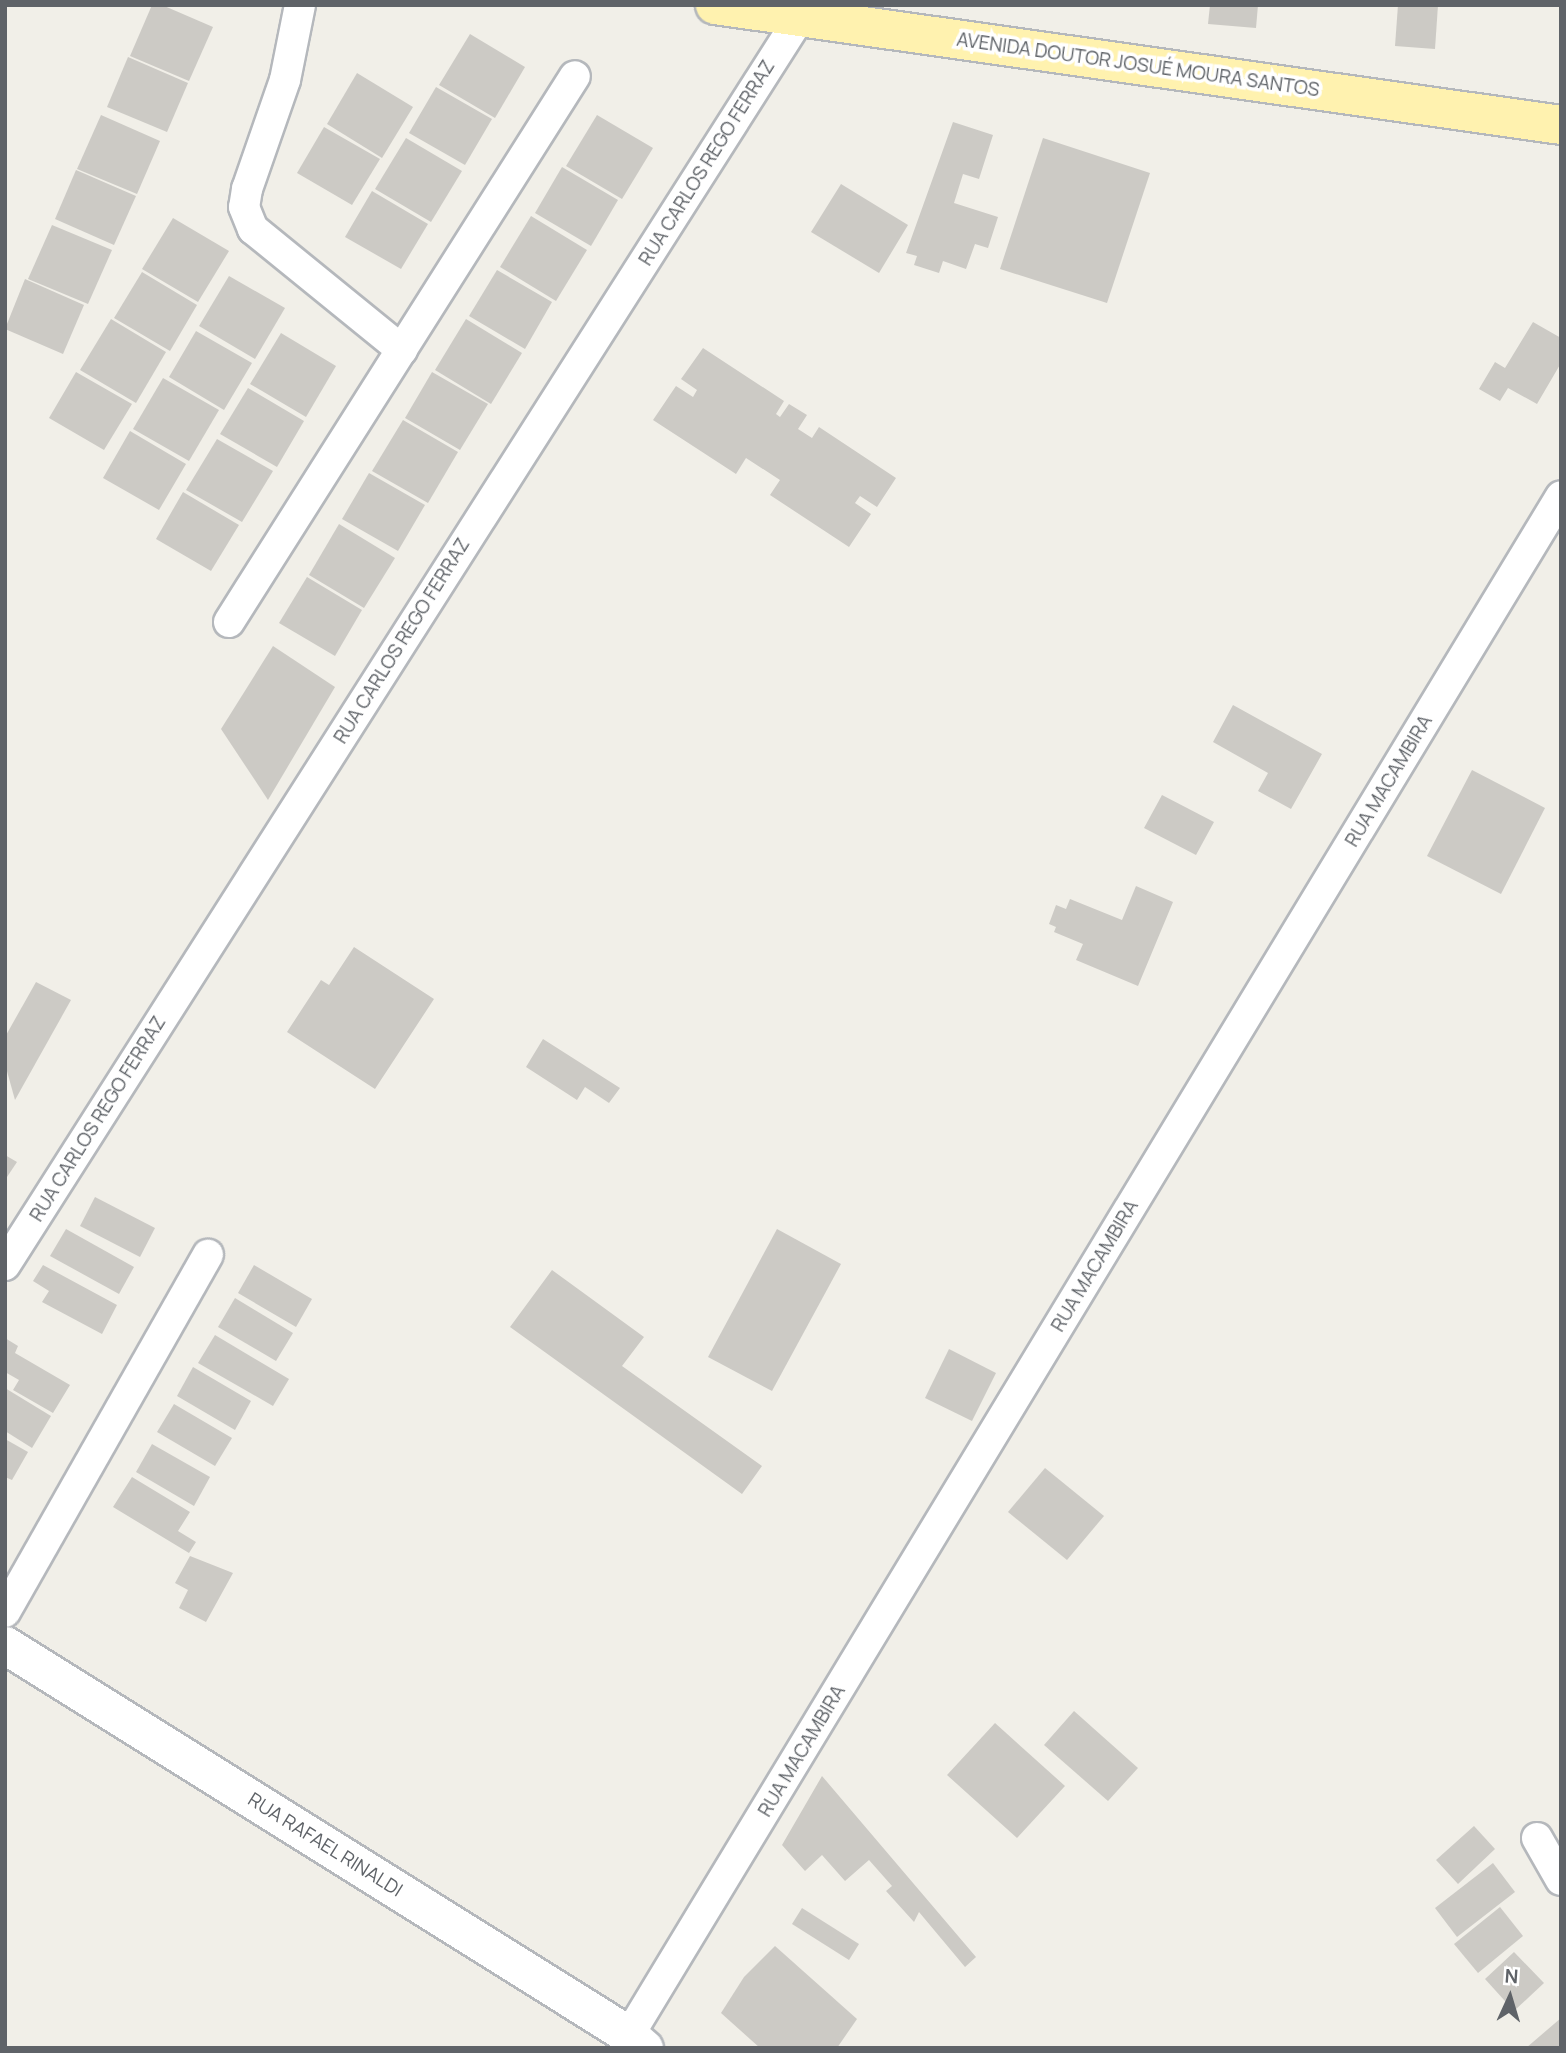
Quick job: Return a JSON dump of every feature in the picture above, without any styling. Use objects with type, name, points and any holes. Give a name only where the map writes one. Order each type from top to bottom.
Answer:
[{"type":"main road","name":"AVENIDA DOUTOR JOSUÉ MOURA SANTOS","points":[[715,5],[1561,125]]},
{"type":"street","points":[[300,5],[285,80],[247,189],[244,207],[253,229],[402,350]]},
{"type":"street","name":"RUA CARLOS REGO FERRAZ","points":[[5,1265],[800,17]]},
{"type":"street","points":[[229,622],[575,76]]},
{"type":"street","name":"RUA MACAMBIRA","points":[[637,2042],[1561,496]]},
{"type":"street","points":[[5,1612],[208,1255]]},
{"type":"street","name":"RUA RAFAEL RINALDI","points":[[5,1645],[637,2042]]},
{"type":"street","points":[[1537,1839],[1561,1880]]},
{"type":"building","points":[[152,5],[162,5],[213,27],[189,81],[130,56]]},
{"type":"building","points":[[1210,5],[1258,5],[1256,28],[1208,24]]},
{"type":"building","points":[[1398,5],[1438,5],[1435,49],[1395,46]]},
{"type":"building","points":[[470,34],[525,67],[495,118],[439,85]]},
{"type":"building","points":[[128,57],[188,83],[167,132],[107,107]]},
{"type":"building","points":[[357,73],[413,107],[382,158],[327,124]]},
{"type":"building","points":[[436,87],[492,119],[465,165],[409,133]]},
{"type":"building","points":[[101,115],[160,141],[137,194],[77,169]]},
{"type":"building","points":[[597,115],[653,148],[622,199],[566,166]]},
{"type":"building","points":[[953,122],[993,135],[979,179],[963,174],[954,203],[998,217],[988,248],[975,244],[966,269],[943,261],[939,273],[914,265],[917,256],[906,253]]},
{"type":"building","points":[[324,127],[380,159],[352,205],[297,173]]},
{"type":"building","points":[[406,138],[462,171],[431,222],[375,189]]},
{"type":"building","points":[[1043,138],[1150,173],[1107,303],[1000,269]]},
{"type":"building","points":[[562,167],[618,200],[591,246],[535,213]]},
{"type":"building","points":[[76,170],[136,196],[114,245],[55,219]]},
{"type":"building","points":[[841,184],[908,225],[879,273],[811,232]]},
{"type":"building","points":[[372,191],[428,224],[401,269],[345,237]]},
{"type":"building","points":[[531,216],[587,250],[556,301],[500,267]]},
{"type":"building","points":[[173,218],[229,251],[198,302],[142,269]]},
{"type":"building","points":[[52,225],[112,250],[88,304],[28,279]]},
{"type":"building","points":[[497,270],[552,302],[525,349],[469,316]]},
{"type":"building","points":[[142,272],[197,305],[170,351],[114,318]]},
{"type":"building","points":[[229,276],[285,308],[255,359],[199,326]]},
{"type":"building","points":[[25,279],[84,305],[63,354],[5,329]]},
{"type":"building","points":[[111,319],[166,352],[136,403],[80,370]]},
{"type":"building","points":[[466,319],[522,353],[491,404],[435,370]]},
{"type":"building","points":[[1533,322],[1561,338],[1561,363],[1537,404],[1508,388],[1500,401],[1479,389],[1495,362],[1505,368]]},
{"type":"building","points":[[196,331],[252,363],[224,410],[169,377]]},
{"type":"building","points":[[281,333],[336,366],[306,417],[250,384]]},
{"type":"building","points":[[703,348],[784,401],[776,414],[780,417],[789,404],[807,415],[798,429],[812,438],[819,427],[896,478],[877,507],[860,496],[855,503],[871,514],[849,547],[770,495],[780,480],[746,458],[736,474],[653,420],[676,386],[693,397],[697,390],[681,379]]},
{"type":"building","points":[[76,372],[132,404],[104,450],[49,418]]},
{"type":"building","points":[[432,372],[488,404],[460,450],[405,418]]},
{"type":"building","points":[[163,378],[219,410],[189,461],[133,429]]},
{"type":"building","points":[[248,388],[304,421],[277,467],[220,434]]},
{"type":"building","points":[[403,420],[458,452],[428,503],[372,471]]},
{"type":"building","points":[[130,431],[186,464],[159,510],[103,478]]},
{"type":"building","points":[[217,439],[273,471],[242,522],[186,490]]},
{"type":"building","points":[[369,473],[425,505],[398,551],[342,519]]},
{"type":"building","points":[[183,492],[239,525],[211,571],[156,539]]},
{"type":"building","points":[[339,524],[395,558],[364,608],[309,575]]},
{"type":"building","points":[[307,577],[362,610],[335,656],[279,623]]},
{"type":"building","points":[[273,646],[335,687],[268,800],[221,729]]},
{"type":"building","points":[[1233,705],[1322,754],[1291,809],[1258,791],[1268,773],[1213,742]]},
{"type":"building","points":[[1472,770],[1545,808],[1501,894],[1427,856]]},
{"type":"building","points":[[1162,795],[1214,822],[1196,855],[1144,828]]},
{"type":"building","points":[[1136,886],[1173,902],[1138,986],[1076,960],[1083,944],[1054,932],[1056,927],[1049,924],[1056,905],[1066,909],[1070,899],[1122,920]]},
{"type":"building","points":[[354,947],[434,999],[375,1089],[287,1032],[321,980],[329,985]]},
{"type":"building","points":[[36,982],[71,1000],[15,1100],[5,1064],[5,1037]]},
{"type":"building","points":[[543,1039],[620,1088],[609,1103],[585,1087],[577,1100],[526,1067]]},
{"type":"building","points":[[5,1155],[17,1162],[5,1180]]},
{"type":"building","points":[[95,1197],[155,1228],[140,1257],[80,1226]]},
{"type":"building","points":[[66,1229],[134,1267],[119,1294],[50,1256]]},
{"type":"building","points":[[777,1229],[841,1264],[772,1391],[708,1357]]},
{"type":"building","points":[[43,1265],[117,1305],[102,1334],[42,1302],[49,1291],[33,1281]]},
{"type":"building","points":[[254,1265],[312,1299],[296,1327],[238,1293]]},
{"type":"building","points":[[552,1270],[644,1337],[622,1366],[762,1466],[742,1494],[510,1327]]},
{"type":"building","points":[[235,1298],[293,1333],[276,1361],[218,1327]]},
{"type":"building","points":[[215,1335],[289,1379],[273,1406],[198,1363]]},
{"type":"building","points":[[5,1338],[18,1346],[15,1353],[70,1385],[53,1413],[13,1390],[19,1380],[5,1372]]},
{"type":"building","points":[[949,1349],[996,1373],[972,1421],[925,1398]]},
{"type":"building","points":[[193,1367],[251,1401],[235,1430],[177,1396]]},
{"type":"building","points":[[5,1388],[51,1416],[32,1448],[5,1431]]},
{"type":"building","points":[[174,1404],[232,1438],[215,1466],[157,1432]]},
{"type":"building","points":[[5,1439],[28,1452],[12,1480],[5,1477]]},
{"type":"building","points":[[152,1444],[210,1477],[194,1506],[136,1472]]},
{"type":"building","points":[[1045,1468],[1104,1516],[1067,1560],[1008,1512]]},
{"type":"building","points":[[132,1477],[190,1512],[178,1531],[196,1542],[189,1553],[113,1507]]},
{"type":"building","points":[[190,1556],[233,1573],[206,1622],[179,1608],[188,1590],[175,1583]]},
{"type":"building","points":[[1074,1711],[1138,1768],[1108,1801],[1044,1745]]},
{"type":"building","points":[[995,1723],[1065,1786],[1017,1838],[947,1775]]},
{"type":"building","points":[[822,1776],[976,1957],[965,1967],[919,1912],[914,1922],[886,1891],[892,1886],[869,1860],[845,1881],[822,1855],[805,1871],[782,1845]]},
{"type":"building","points":[[1474,1826],[1495,1849],[1458,1884],[1436,1860]]},
{"type":"building","points":[[1493,1863],[1515,1892],[1457,1937],[1435,1908]]},
{"type":"building","points":[[1500,1907],[1523,1936],[1478,1973],[1454,1944]]},
{"type":"building","points":[[802,1908],[859,1944],[849,1960],[792,1924]]},
{"type":"building","points":[[775,1946],[857,2019],[837,2048],[760,2048],[721,2013],[744,1977]]},
{"type":"building","points":[[1514,1952],[1544,1983],[1514,2011],[1485,1979]]},
{"type":"building","points":[[1561,2018],[1561,2048],[1526,2048]]}]
